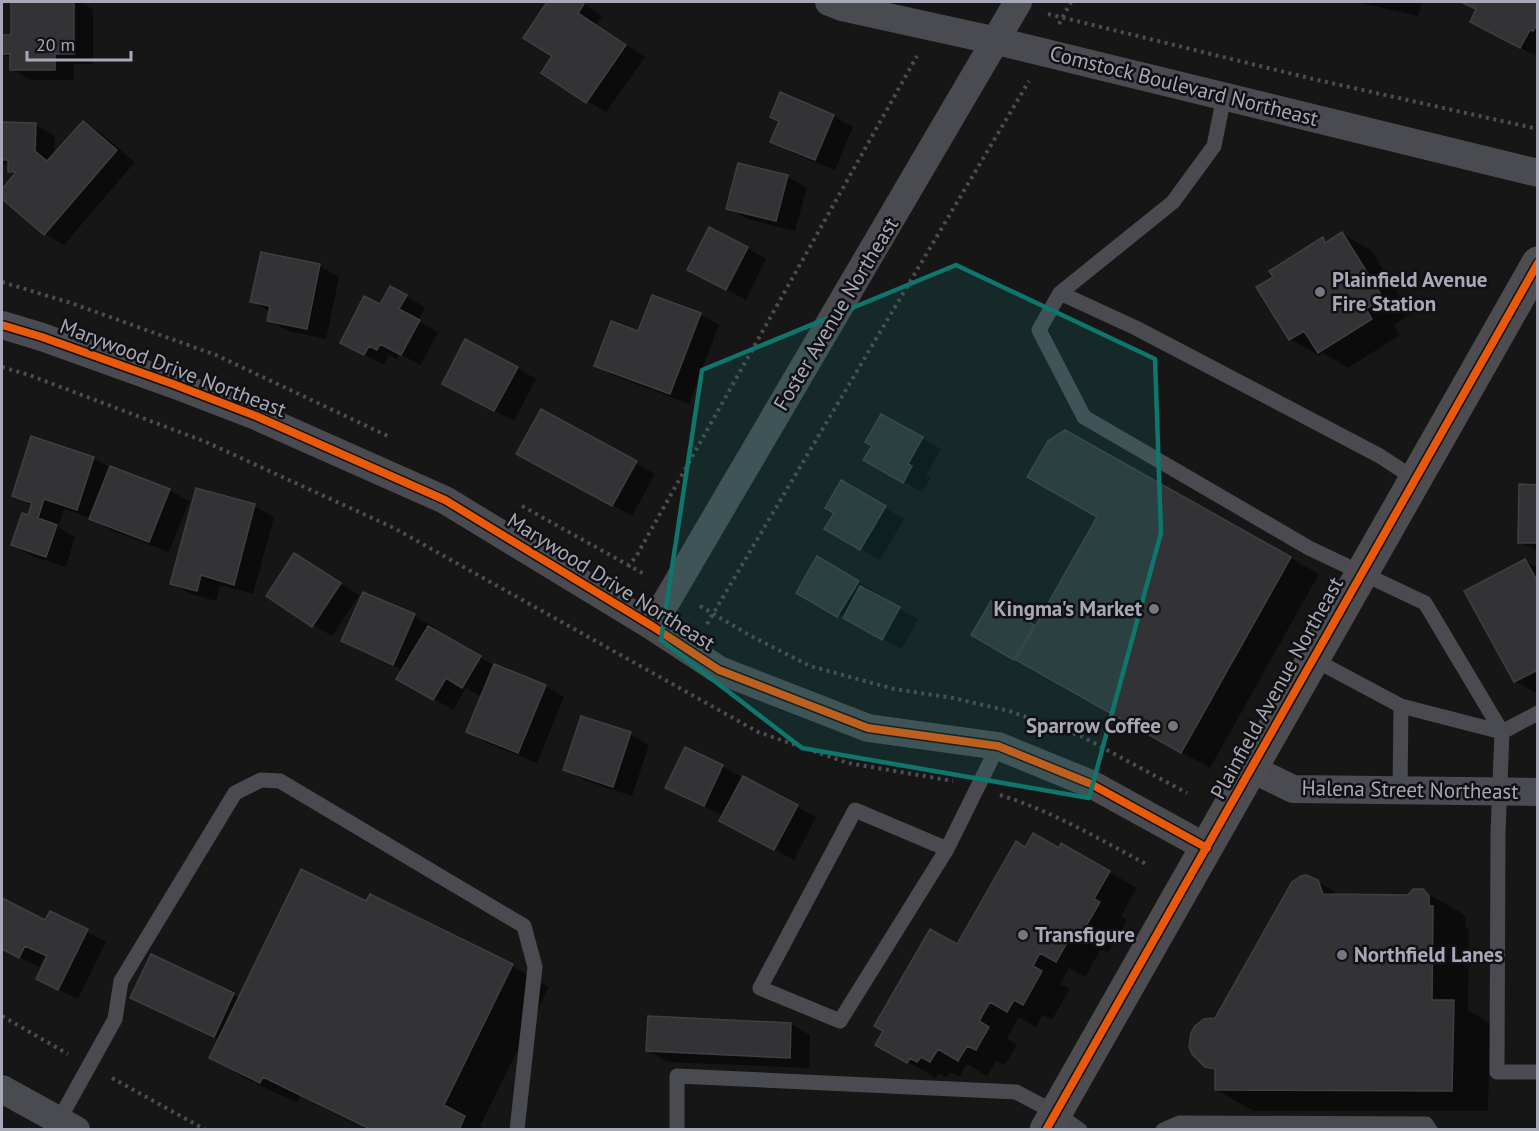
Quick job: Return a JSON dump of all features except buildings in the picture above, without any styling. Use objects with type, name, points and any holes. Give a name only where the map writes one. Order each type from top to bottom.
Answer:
[{"type":"main road","name":"Plainfield Avenue Northeast","points":[[1060,1124],[1207,848],[1415,479],[1535,272]]},
{"type":"street","name":"Comstock Boulevard Northeast","points":[[829,2],[842,7],[997,40],[1538,173]]},
{"type":"street","name":"Foster Avenue Northeast","points":[[652,626],[1017,3]]},
{"type":"street","name":"Marywood Drive Northeast","points":[[2,325],[42,337],[256,416],[445,500],[652,626],[719,670],[868,728],[998,746],[1091,784],[1207,848]]},
{"type":"street","name":"Halena Street Northeast","points":[[1252,769],[1293,789],[1538,792]]},
{"type":"street","points":[[2,1089],[67,1125]]},
{"type":"lane","points":[[1224,96],[1214,146],[1173,202],[1060,293],[1039,330],[1084,417],[1310,548],[1425,603],[1502,732],[1497,1072],[1538,1072]]},
{"type":"lane","points":[[1060,293],[1136,328],[1380,456],[1415,479]]},
{"type":"lane","points":[[1313,659],[1401,706],[1502,732],[1538,713]]},
{"type":"lane","points":[[1400,790],[1401,706]]},
{"type":"lane","points":[[947,849],[855,810],[760,988],[840,1021],[947,849],[998,746]]},
{"type":"lane","points":[[67,1125],[115,1018],[121,981],[236,793],[261,780],[280,781],[524,926],[535,967],[517,1130]]},
{"type":"lane","points":[[677,1130],[677,1076],[1016,1092],[1060,1124]]},
{"type":"lane","points":[[1162,1130],[1179,1123],[1202,1123],[1426,1124],[1430,1130]]},
{"type":"path","points":[[675,686],[713,614],[1019,100],[1071,2]]},
{"type":"path","points":[[1017,3],[1062,18],[1538,129]]},
{"type":"path","points":[[592,640],[629,566],[907,73],[936,27]]},
{"type":"path","points":[[2,282],[71,303],[216,355],[397,441]]},
{"type":"path","points":[[2,367],[29,375],[206,442],[394,528],[758,732],[848,763],[977,787],[1020,801],[1079,828],[1146,864]]},
{"type":"path","points":[[512,501],[810,666],[894,689],[953,698],[1010,711],[1081,736],[1187,793]]},
{"type":"highlighted area","points":[[956,265],[1155,359],[1161,533],[1089,798],[802,748],[661,640],[702,370]]},
{"type":"cycle path","points":[[1046,1130],[1538,263]]},
{"type":"cycle path","points":[[2,325],[42,337],[256,416],[445,500],[652,626],[719,670],[868,728],[998,746],[1091,784],[1207,848]]},
{"type":"place","name":"Plainfield Avenue Fire Station","points":[[1320,292]]},
{"type":"place","name":"Kingma's Market","points":[[1154,609]]},
{"type":"place","name":"Sparrow Coffee","points":[[1173,726]]},
{"type":"place","name":"Transfigure","points":[[1023,935]]},
{"type":"place","name":"Northfield Lanes","points":[[1342,955]]}]
